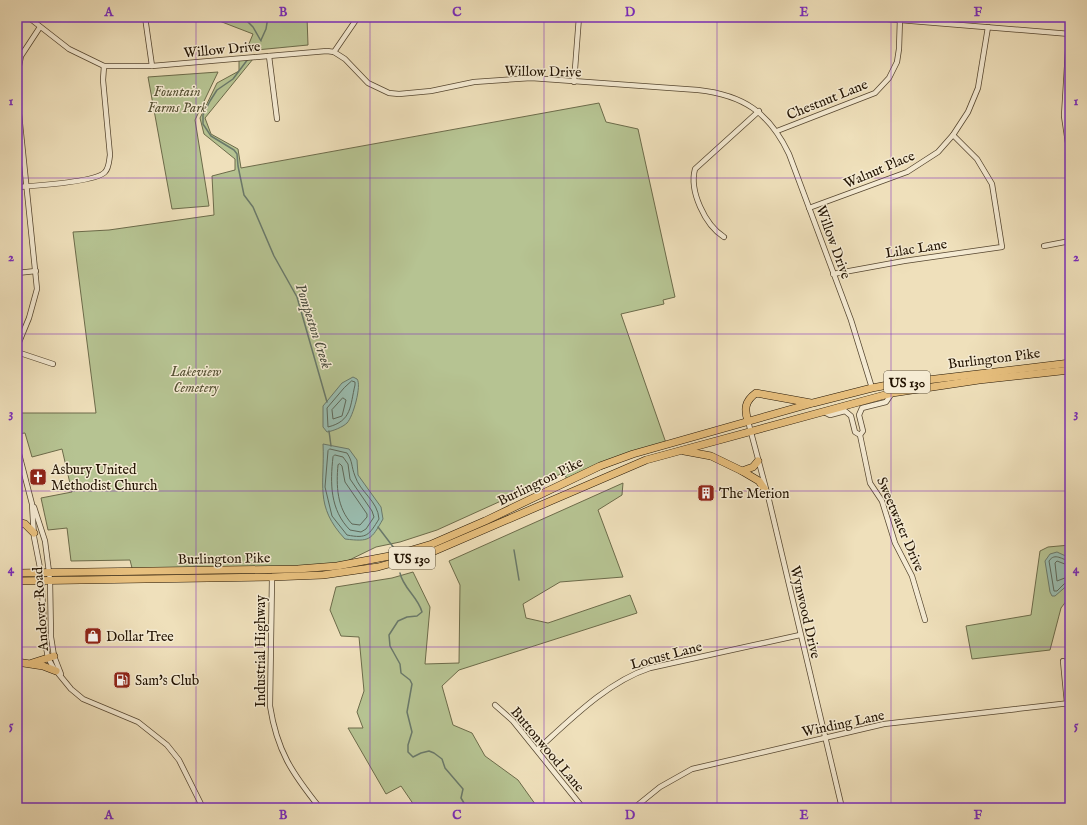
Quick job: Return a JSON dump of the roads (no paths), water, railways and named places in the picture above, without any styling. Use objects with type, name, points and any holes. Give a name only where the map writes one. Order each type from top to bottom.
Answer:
[{"type":"highway","name":"Burlington Pike","points":[[17,573],[298,569],[337,566],[395,555],[432,544],[616,460],[666,443],[872,388],[938,378],[1070,363]]},
{"type":"highway","name":"Burlington Pike","points":[[17,581],[272,577],[322,575],[378,567],[414,558],[466,538],[634,465],[679,451],[892,393],[972,381],[1070,370]]},
{"type":"highway","points":[[748,421],[745,405],[749,398],[756,393],[813,403]]},
{"type":"highway","points":[[679,451],[711,456],[759,481],[765,490]]},
{"type":"highway","points":[[742,471],[753,467],[758,461]]},
{"type":"highway","points":[[17,522],[25,524],[34,533]]},
{"type":"highway","points":[[28,664],[51,657]]},
{"type":"highway","points":[[17,662],[43,666],[56,671]]},
{"type":"street","name":"Willow Drive","points":[[28,17],[69,49],[104,66],[152,66],[327,51],[334,52],[345,59],[368,83],[388,93],[399,94],[431,91],[481,82],[531,78],[716,92],[737,98],[759,111],[777,131],[788,154],[851,320],[872,388]]},
{"type":"street","points":[[145,17],[152,66]]},
{"type":"street","points":[[334,52],[358,17]]},
{"type":"street","points":[[574,82],[579,17]]},
{"type":"street","points":[[863,17],[900,18],[1070,34],[1064,116],[1070,157]]},
{"type":"street","name":"Chestnut Lane","points":[[777,131],[875,93],[889,78],[897,62],[900,48],[900,18]]},
{"type":"street","points":[[17,347],[35,299],[36,272],[18,104],[17,76],[21,56],[40,27]]},
{"type":"street","name":"Walnut Place","points":[[809,208],[907,172],[938,152],[968,112],[978,88],[988,27]]},
{"type":"street","points":[[269,56],[277,119]]},
{"type":"street","points":[[17,187],[92,178],[105,172],[109,164],[110,155],[103,80],[104,66]]},
{"type":"street","points":[[724,237],[715,231],[710,224],[694,192],[692,179],[697,166],[759,111]]},
{"type":"street","name":"Lilac Lane","points":[[833,274],[904,261],[1002,247],[992,184],[977,159],[953,134]]},
{"type":"street","points":[[1044,246],[1070,241]]},
{"type":"street","points":[[17,273],[36,272]]},
{"type":"street","points":[[17,352],[53,364]]},
{"type":"street","name":"Sweetwater Drive","points":[[892,393],[886,402],[862,408],[859,415],[863,431],[860,435],[870,482],[882,501],[895,542],[912,576],[925,620]]},
{"type":"street","name":"Sweetwater Drive","points":[[822,411],[830,415],[846,411],[852,416],[855,432],[860,435]]},
{"type":"street","name":"Wynwood Drive","points":[[748,421],[842,808]]},
{"type":"street","name":"Andover Road","points":[[17,446],[32,504],[34,533],[42,580],[45,641],[56,671],[62,677]]},
{"type":"street","name":"Andover Road","points":[[30,495],[45,541],[50,580],[51,657],[62,677]]},
{"type":"street","name":"Industrial Highway","points":[[272,577],[270,706],[273,725],[285,758],[294,775],[320,808]]},
{"type":"street","name":"Locust Lane","points":[[537,750],[614,684],[634,673],[650,668],[800,635]]},
{"type":"street","points":[[1063,661],[1068,703]]},
{"type":"street","points":[[62,677],[71,689],[83,699],[138,722],[168,746],[179,760],[203,808]]},
{"type":"street","name":"Winding Lane","points":[[634,808],[660,786],[692,769],[884,724],[1068,703]]},
{"type":"street","name":"Buttonwood Lane","points":[[495,704],[513,720],[583,808]]},
{"type":"water","points":[[353,377],[357,379],[358,382],[358,394],[352,414],[347,423],[343,426],[327,432],[323,427],[323,406],[342,383]]},
{"type":"water","points":[[323,444],[349,449],[357,460],[358,475],[381,507],[383,519],[376,531],[365,540],[345,539],[335,527],[329,516],[323,494]]},
{"type":"water","points":[[1057,552],[1070,558],[1070,583],[1055,596],[1052,596],[1045,561],[1050,554]]},
{"type":"waterway","points":[[243,17],[253,27],[261,41]]},
{"type":"waterway","name":"Pompeston Creek","points":[[261,40],[266,29],[268,17]]},
{"type":"waterway","name":"Pompeston Creek","points":[[248,59],[233,79],[217,90],[203,115],[203,124],[211,136],[234,150],[237,154],[244,195],[253,207],[274,256],[297,297],[327,402]]},
{"type":"waterway","name":"Pompeston Creek","points":[[329,431],[331,446]]},
{"type":"waterway","name":"Pompeston Creek","points":[[378,527],[394,548]]},
{"type":"waterway","points":[[514,550],[519,580]]},
{"type":"waterway","name":"Pompeston Creek","points":[[400,573],[404,583],[422,612],[417,616],[407,617],[398,621],[389,635],[390,646],[400,664],[401,673],[410,680],[412,684],[407,712],[412,732],[408,745],[408,752],[413,757],[429,751],[442,759],[445,768],[463,789],[461,798],[467,808]]},
{"type":"place","name":"Asbury United Methodist Church","points":[[38,477]]},
{"type":"place","name":"The Merion","points":[[706,493]]},
{"type":"place","name":"Dollar Tree","points":[[93,636]]},
{"type":"place","name":"Sam's Club","points":[[122,680]]},
{"type":"park label","name":"Fountain Farms Park","points":[[177,100]]},
{"type":"park label","name":"Lakeview Cemetery","points":[[196,380]]}]
